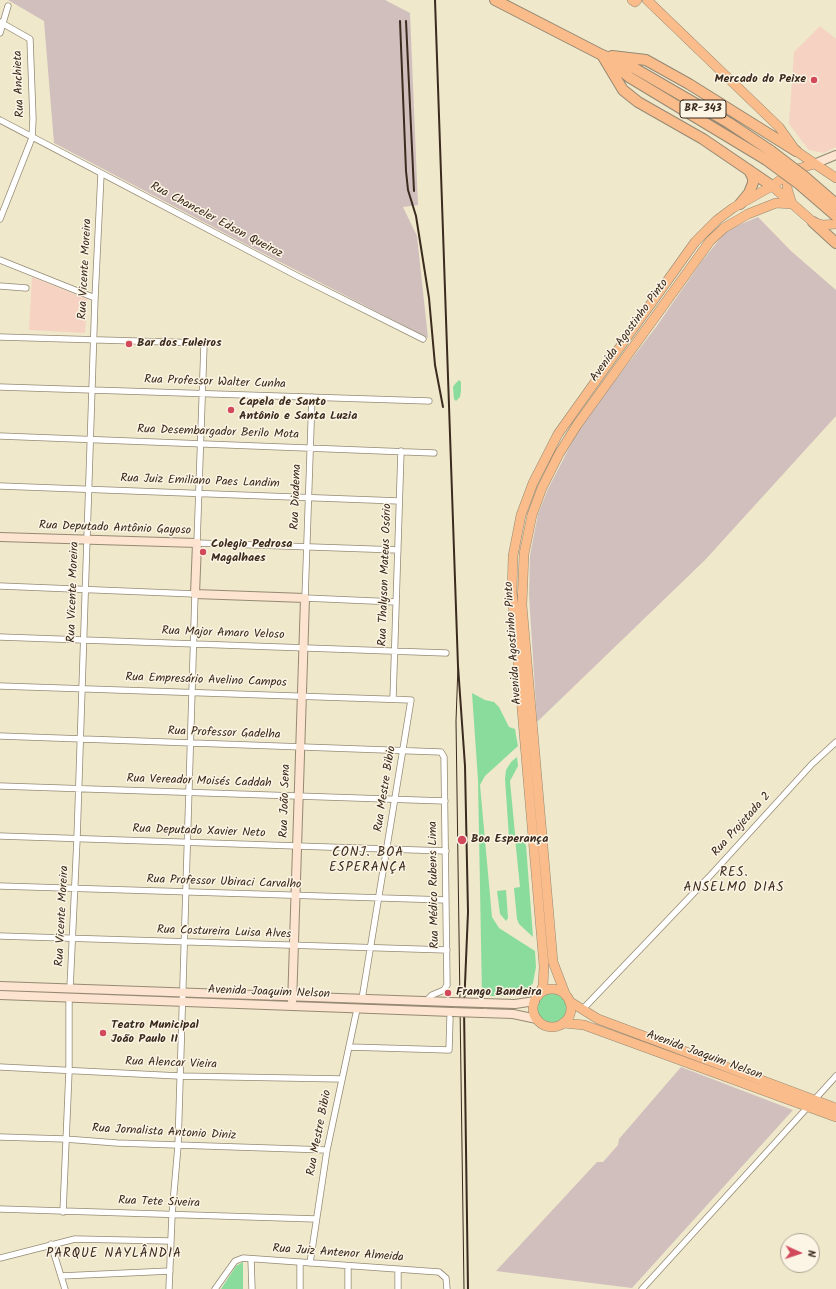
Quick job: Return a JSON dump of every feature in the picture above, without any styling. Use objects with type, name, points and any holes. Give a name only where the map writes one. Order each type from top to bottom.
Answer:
[{"type":"highway","name":"BR-343","points":[[495,0],[602,55],[634,68],[729,124],[768,155],[836,216]]},
{"type":"highway","points":[[602,55],[646,60],[689,84],[796,151]]},
{"type":"highway","points":[[602,55],[623,90],[638,102],[703,138],[772,186]]},
{"type":"highway","name":"BR-343","points":[[768,155],[805,177],[836,204]]},
{"type":"highway","points":[[740,204],[749,193],[753,183],[753,178],[748,168]]},
{"type":"highway","points":[[813,222],[836,243]]},
{"type":"main road","points":[[632,0],[634,2],[637,0]]},
{"type":"main road","points":[[647,0],[779,127],[796,151],[836,178]]},
{"type":"main road","points":[[814,164],[836,155]]},
{"type":"main road","name":"Avenida Agostinho Pinto","points":[[536,998],[543,986],[544,966],[512,592],[513,556],[521,515],[533,483],[558,434],[695,242],[717,220],[740,204],[772,186],[799,168],[814,164]]},
{"type":"main road","points":[[789,174],[787,188],[792,204]]},
{"type":"main road","points":[[772,186],[813,222],[822,225],[836,224]]},
{"type":"main road","name":"Avenida Agostinho Pinto","points":[[568,998],[555,971],[553,962],[522,605],[524,554],[532,515],[542,488],[577,425],[710,241],[724,228],[752,212],[776,203],[792,204]]},
{"type":"main road","name":"Rua Deputado Antônio Gayoso","points":[[0,537],[197,543]]},
{"type":"main road","points":[[197,543],[195,594],[306,598]]},
{"type":"main road","name":"Rua João Sena","points":[[292,1005],[306,598]]},
{"type":"main road","name":"Avenida Joaquim Nelson","points":[[0,986],[515,1004],[536,998]]},
{"type":"main road","points":[[555,990],[568,998],[570,1013],[563,1023],[552,1027],[541,1024],[537,1019],[533,1007],[536,998],[543,992],[555,990]]},
{"type":"main road","name":"Avenida Joaquim Nelson","points":[[0,995],[292,1005],[451,1014],[513,1014],[537,1019]]},
{"type":"main road","name":"Avenida Joaquim Nelson","points":[[568,998],[582,1010],[626,1029],[836,1108]]},
{"type":"main road","name":"Avenida Joaquim Nelson","points":[[563,1023],[584,1025],[836,1117]]},
{"type":"street","points":[[0,34],[1,23],[8,6]]},
{"type":"street","name":"Rua Anchieta","points":[[1,23],[30,39],[32,138]]},
{"type":"street","name":"Rua Chanceler Edson Queiroz","points":[[0,120],[297,276],[423,339]]},
{"type":"street","points":[[0,219],[32,138]]},
{"type":"street","name":"Rua Vicente Moreira","points":[[70,988],[79,789],[81,688],[101,174]]},
{"type":"street","points":[[0,260],[95,298]]},
{"type":"street","points":[[0,286],[26,288]]},
{"type":"street","points":[[0,337],[202,343],[204,345],[201,394],[197,543]]},
{"type":"street","name":"Rua Professor Walter Cunha","points":[[0,387],[429,401]]},
{"type":"street","name":"Rua Diadema","points":[[306,598],[306,548],[312,397]]},
{"type":"street","name":"Rua Desembargador Berilo Mota","points":[[0,436],[434,452]]},
{"type":"street","name":"Rua Thalyson Mateus Osório","points":[[393,699],[401,451]]},
{"type":"street","name":"Rua Juiz Emiliano Paes Landim","points":[[0,486],[399,501]]},
{"type":"street","name":"Rua Deputado Antônio Gayoso","points":[[197,543],[306,548],[398,550]]},
{"type":"street","points":[[0,586],[195,594],[184,892],[178,1146],[170,1241],[169,1289]]},
{"type":"street","points":[[306,598],[396,602]]},
{"type":"street","name":"Rua Major Amaro Veloso","points":[[0,637],[446,653]]},
{"type":"street","name":"Rua Empresário Avelino Campos","points":[[0,686],[411,700]]},
{"type":"street","name":"Rua Mestre Bibio","points":[[362,999],[380,899],[411,700]]},
{"type":"street","name":"Rua Professor Gadelha","points":[[0,736],[300,748],[437,751],[443,754],[444,757]]},
{"type":"street","name":"Rua Projetada 2","points":[[582,1010],[709,877],[812,764],[836,742]]},
{"type":"street","name":"Rua Médico Rubens Lima","points":[[426,1001],[432,995],[444,990],[447,985],[444,757]]},
{"type":"street","name":"Rua Vereador Moisés Caddah","points":[[0,786],[445,801]]},
{"type":"street","name":"Rua Deputado Xavier Neto","points":[[0,836],[446,850]]},
{"type":"street","name":"Rua Professor Ubiraci Carvalho","points":[[0,886],[446,900]]},
{"type":"street","name":"Rua Costureira Luisa Alves","points":[[0,936],[447,950]]},
{"type":"street","points":[[63,1212],[69,1071],[69,997]]},
{"type":"street","name":"Rua Mestre Bibio","points":[[310,1263],[327,1150],[350,1047],[357,1008]]},
{"type":"street","points":[[350,1047],[449,1050],[451,1014]]},
{"type":"street","name":"Rua Alencar Vieira","points":[[0,1067],[179,1076],[342,1079]]},
{"type":"street","points":[[642,1289],[836,1076]]},
{"type":"street","name":"Rua Jornalista Antonio Diniz","points":[[0,1137],[65,1139],[178,1146],[327,1150]]},
{"type":"street","name":"Rua Tete Siveira","points":[[0,1209],[316,1219]]},
{"type":"street","points":[[0,1258],[65,1240],[92,1238],[170,1241]]},
{"type":"street","points":[[51,1244],[65,1289]]},
{"type":"street","points":[[251,1259],[252,1289]]},
{"type":"street","name":"Rua Juiz Antenor Almeida","points":[[215,1289],[235,1261],[251,1259],[348,1267],[439,1272],[446,1278],[448,1289]]},
{"type":"street","points":[[300,1262],[300,1289]]},
{"type":"street","points":[[348,1267],[348,1289]]},
{"type":"street","points":[[398,1270],[398,1289]]},
{"type":"street","points":[[61,1276],[170,1271]]},
{"type":"shaded area","points":[[8,0],[385,0],[410,13],[418,205],[403,207],[417,236],[428,338],[54,143],[44,21]]},
{"type":"shaded area","name":"Mercado do Peixe","points":[[820,26],[836,39],[836,147],[824,153],[809,150],[789,124],[794,52]]},
{"type":"shaded area","points":[[758,217],[791,251],[836,290],[836,416],[705,560],[537,722],[529,595],[530,555],[538,514],[548,489],[581,425],[656,327],[702,261],[727,230]]},
{"type":"shaded area","points":[[32,277],[87,299],[85,333],[29,330]]},
{"type":"shaded area","points":[[681,1067],[793,1110],[632,1288],[496,1271],[597,1162],[603,1162],[618,1145],[619,1139]]},
{"type":"green space","points":[[459,380],[461,382],[461,391],[460,397],[456,401],[454,399],[453,387]]},
{"type":"green space","points":[[472,693],[485,700],[494,702],[499,707],[509,727],[515,729],[518,746],[485,776],[480,785],[492,917],[499,928],[535,951],[536,967],[533,983],[528,990],[516,996],[482,996],[478,780]]},
{"type":"green space","points":[[517,757],[518,766],[510,781],[515,834],[526,845],[533,937],[519,924],[517,919],[514,888],[520,887],[515,838],[509,838],[505,779],[506,770],[511,762]]},
{"type":"green space","points":[[506,890],[508,918],[506,921],[500,914],[497,891]]},
{"type":"green space","points":[[548,992],[554,992],[564,999],[567,1008],[566,1014],[560,1021],[554,1024],[548,1024],[538,1017],[535,1011],[535,1005],[542,995]]},
{"type":"green space","points":[[243,1262],[243,1289],[221,1289],[236,1266]]},
{"type":"tram line","points":[[458,666],[456,721],[464,1289]]},
{"type":"railway","points":[[435,0],[458,666],[465,766],[468,912],[464,1008],[468,1289]]},
{"type":"railway","points":[[400,21],[408,190],[416,216],[429,298],[435,365],[443,407]]},
{"type":"railway","points":[[406,21],[414,191]]},
{"type":"place","name":"Mercado do Peixe","points":[[814,80]]},
{"type":"place","name":"Bar dos Fuleiros","points":[[129,344]]},
{"type":"place","name":"Capela de Santo Antônio e Santa Luzia","points":[[231,410]]},
{"type":"place","name":"Colegio Pedrosa Magalhaes","points":[[203,552]]},
{"type":"place","name":"Boa Esperança","points":[[462,840]]},
{"type":"place","name":"Frango Bandeira","points":[[448,993]]},
{"type":"place","name":"Teatro Municipal João Paulo II","points":[[103,1033]]},
{"type":"district","name":"CONJ. BOA ESPERANÇA","points":[[368,862]]},
{"type":"district","name":"RES. ANSELMO DIAS","points":[[734,882]]},
{"type":"district","name":"PARQUE NAYLÂNDIA","points":[[114,1255]]}]
